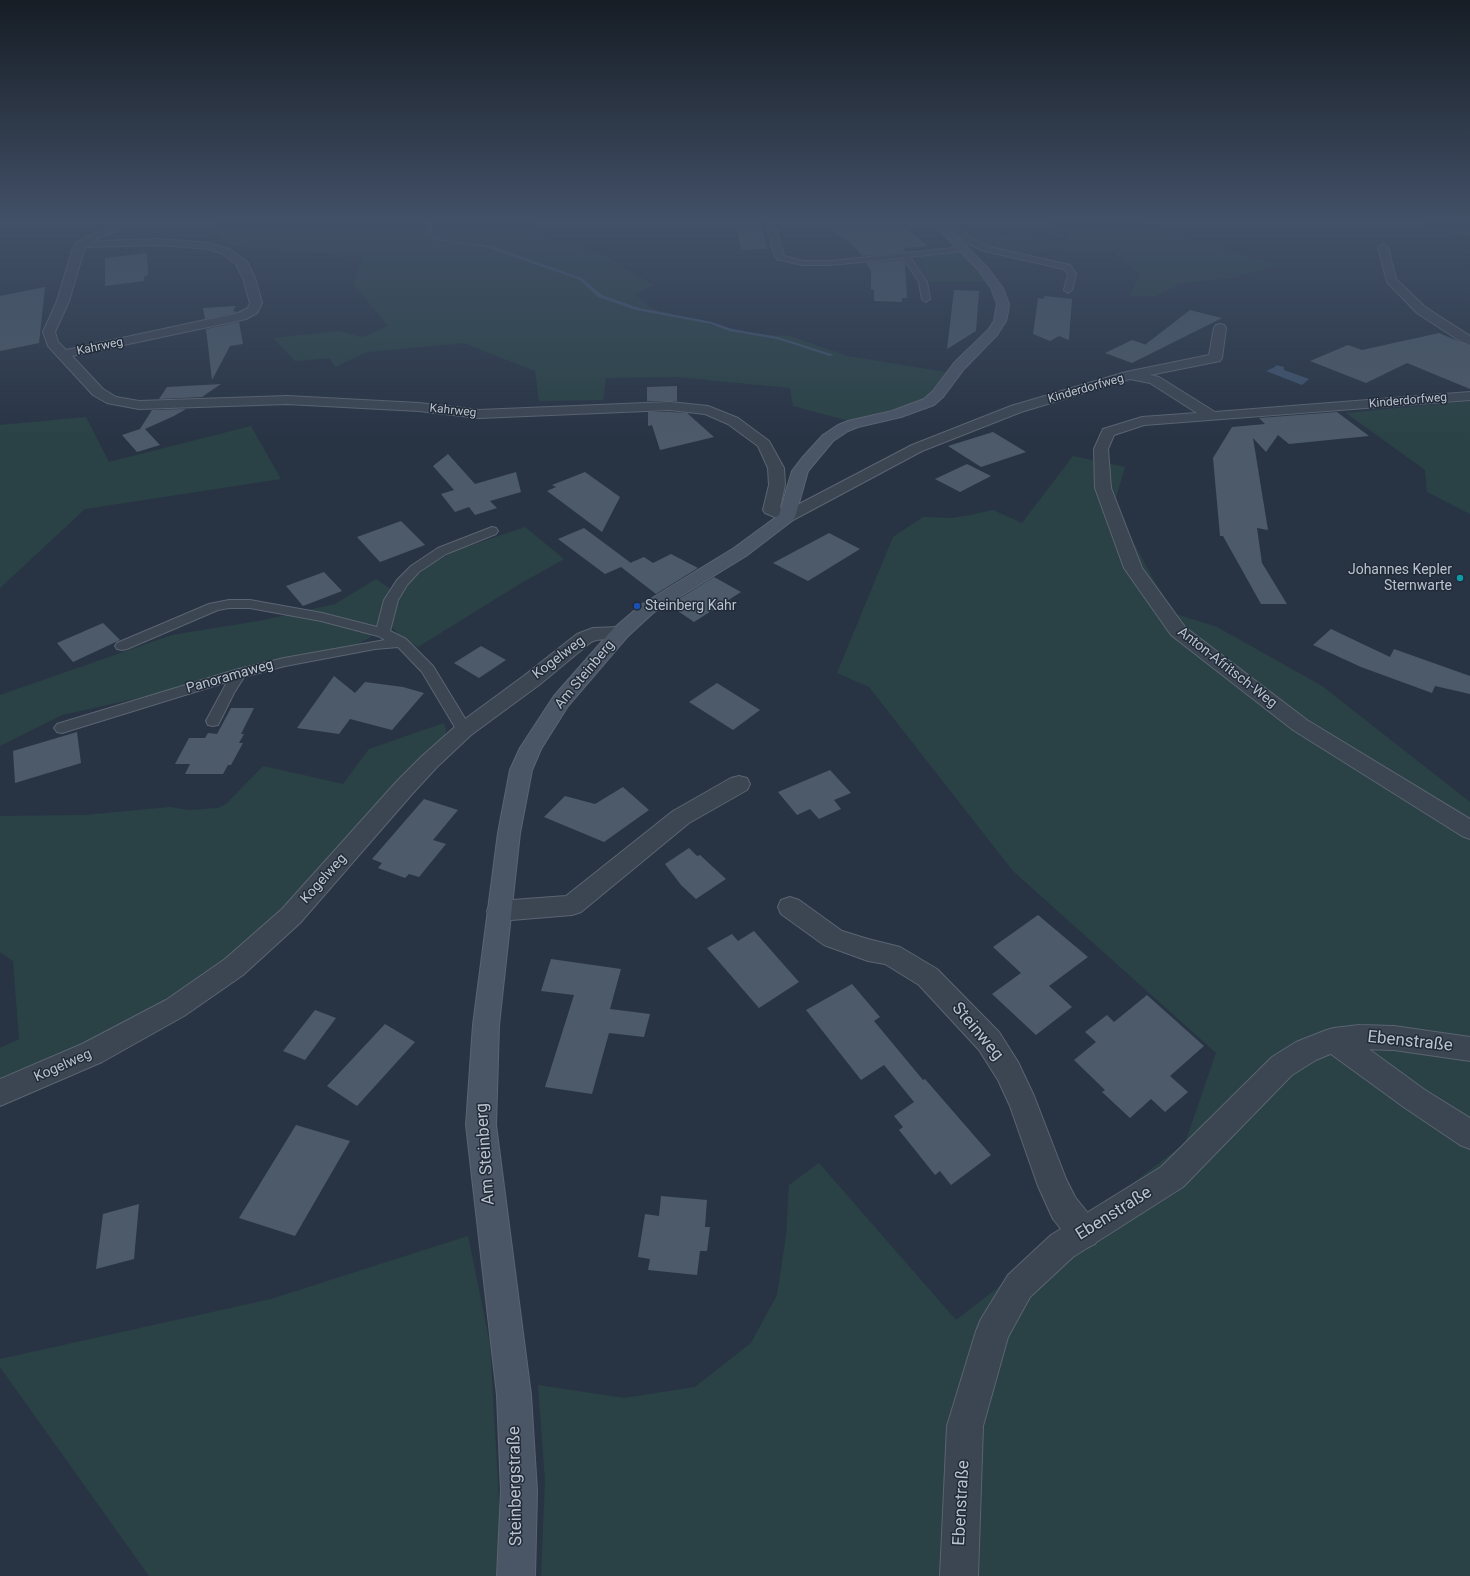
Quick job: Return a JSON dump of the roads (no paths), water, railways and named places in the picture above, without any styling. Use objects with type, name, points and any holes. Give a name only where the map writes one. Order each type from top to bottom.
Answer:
[{"type":"main road","points":[[787,517],[800,471],[828,438],[843,428],[853,424],[896,414],[929,402],[938,394],[959,366],[993,332],[1000,321],[1002,312],[1000,295]]},
{"type":"main road","name":"Am Steinberg","points":[[514,1395],[480,1125],[486,1025],[499,911],[516,793],[521,770],[530,748],[561,701],[620,633],[647,609],[740,552],[787,517]]},
{"type":"main road","name":"Steinbergstraße","points":[[514,1395],[519,1491],[516,1576]]},
{"type":"street","name":"Kahrweg","points":[[65,295],[49,332],[52,343],[64,354],[98,392],[104,396],[123,403],[176,404],[287,400],[419,407],[484,414],[670,406],[698,408],[720,414],[733,421],[764,444],[776,468],[777,485],[771,510],[787,517]]},
{"type":"street","name":"Kahrweg","points":[[64,354],[242,316],[253,310],[256,303],[254,295]]},
{"type":"street","points":[[1405,295],[1421,310],[1470,341]]},
{"type":"street","points":[[1131,375],[1215,358],[1220,328]]},
{"type":"street","name":"Kinderdorfweg","points":[[787,517],[917,448],[1016,408],[1131,375],[1154,380],[1212,416],[1470,396]]},
{"type":"street","name":"Anton-Afritsch-Weg","points":[[1212,416],[1142,421],[1108,432],[1100,449],[1103,488],[1133,568],[1178,632],[1300,725],[1470,830]]},
{"type":"street","name":"Kogelweg","points":[[0,1093],[92,1053],[136,1030],[175,1008],[234,967],[291,916],[405,787],[429,762],[464,730],[532,680],[584,638],[602,632],[620,633]]},
{"type":"street","points":[[499,911],[572,905],[681,816],[739,784]]},
{"type":"street","name":"Steinweg","points":[[790,906],[833,938],[868,950],[891,954],[928,977],[989,1041],[1008,1071],[1024,1105],[1053,1186],[1064,1208],[1084,1233]]},
{"type":"street","name":"Ebenstraße","points":[[959,1576],[965,1426],[993,1331],[1019,1286],[1062,1246],[1172,1177],[1282,1066],[1306,1051],[1334,1040],[1359,1037],[1394,1038],[1470,1049]]},
{"type":"street","points":[[1334,1040],[1415,1099],[1470,1135]]},
{"type":"lane","points":[[925,295],[926,299]]},
{"type":"lane","points":[[383,633],[391,600],[415,569],[442,551],[492,531]]},
{"type":"lane","points":[[122,646],[214,607],[229,604],[250,604],[322,617],[383,633],[401,642],[428,669],[464,730]]},
{"type":"lane","name":"Panoramaweg","points":[[62,728],[284,662],[333,652],[401,642]]},
{"type":"lane","points":[[213,721],[227,694],[240,674]]},
{"type":"water","points":[[1276,365],[1284,367],[1284,370],[1309,379],[1302,385],[1266,371],[1275,367]]},
{"type":"waterway","points":[[598,295],[638,309],[712,323],[731,330],[778,338],[832,355]]},
{"type":"place","name":"Johannes Kepler Sternwarte","points":[[1460,578]]},
{"type":"place","name":"Steinberg Kahr","points":[[637,606]]}]
